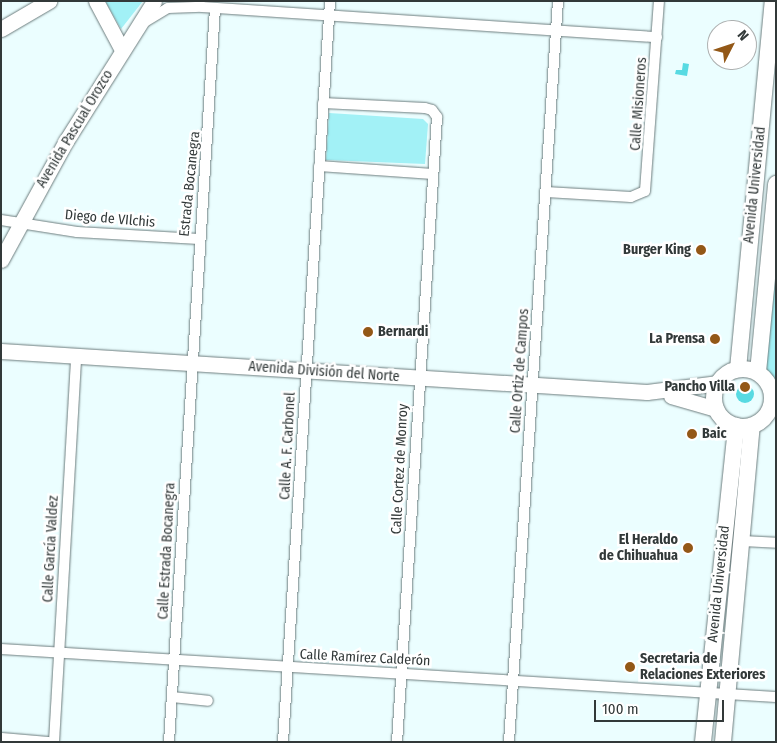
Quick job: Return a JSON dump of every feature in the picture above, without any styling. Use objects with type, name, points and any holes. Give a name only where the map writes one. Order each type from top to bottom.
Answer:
[{"type":"main road","points":[[1,29],[49,1]]},
{"type":"main road","points":[[96,1],[122,50]]},
{"type":"main road","name":"Avenida Pascual Orozco","points":[[1,260],[19,224],[122,50],[154,1]]},
{"type":"main road","name":"Avenida Universidad","points":[[738,369],[773,1]]},
{"type":"main road","name":"Avenida Universidad","points":[[758,372],[776,184]]},
{"type":"main road","name":"Avenida División del Norte","points":[[1,351],[647,392],[693,400],[716,409]]},
{"type":"main road","points":[[738,369],[758,372],[774,400],[767,415],[752,426],[736,426],[728,422],[716,409],[714,399],[718,383],[738,369]]},
{"type":"main road","name":"Avenida División del Norte","points":[[647,392],[718,383]]},
{"type":"main road","name":"Avenida Universidad","points":[[703,742],[736,426]]},
{"type":"main road","name":"Avenida Universidad","points":[[723,742],[743,541],[752,426]]},
{"type":"street","points":[[186,1],[202,8]]},
{"type":"street","name":"Calle A. F. Carbonel","points":[[282,742],[330,1]]},
{"type":"street","name":"Calle Ortiz de Campos","points":[[509,742],[558,1]]},
{"type":"street","name":"Calle Misioneros","points":[[546,192],[631,197],[642,194],[648,187],[659,1]]},
{"type":"street","points":[[136,29],[164,10],[202,8],[657,37]]},
{"type":"street","name":"Estrada Bocanegra","points":[[191,362],[198,239],[211,112],[216,9]]},
{"type":"street","name":"Calle Cortez de Monroy","points":[[323,103],[432,110],[437,117],[396,742]]},
{"type":"street","points":[[319,166],[433,174]]},
{"type":"street","name":"Diego de VIlchis","points":[[1,220],[77,232],[198,239]]},
{"type":"street","name":"Calle García Valdez","points":[[54,742],[76,357]]},
{"type":"street","name":"Calle Estrada Bocanegra","points":[[169,742],[191,362]]},
{"type":"street","points":[[743,541],[776,543]]},
{"type":"street","name":"Calle Ramírez Calderón","points":[[1,649],[728,692],[776,697]]},
{"type":"street","points":[[172,697],[208,701]]},
{"type":"street","points":[[1,738],[49,742]]},
{"type":"shaded area","points":[[105,1],[143,1],[121,29]]},
{"type":"shaded area","points":[[683,63],[689,64],[687,76],[675,74],[676,70],[682,70]]},
{"type":"shaded area","points":[[329,113],[423,119],[428,124],[425,164],[326,160]]},
{"type":"shaded area","points":[[776,208],[776,392],[758,372]]},
{"type":"shaded area","points":[[745,385],[751,388],[754,394],[751,400],[745,403],[739,400],[736,394],[739,388]]},
{"type":"place","name":"Burger King","points":[[701,250]]},
{"type":"place","name":"Bernardi","points":[[368,332]]},
{"type":"place","name":"La Prensa","points":[[715,339]]},
{"type":"place","name":"Pancho Villa","points":[[745,387]]},
{"type":"place","name":"Baic","points":[[692,434]]},
{"type":"place","name":"El Heraldo de Chihuahua","points":[[688,548]]},
{"type":"place","name":"Secretaria de Relaciones Exteriores","points":[[630,667]]}]
